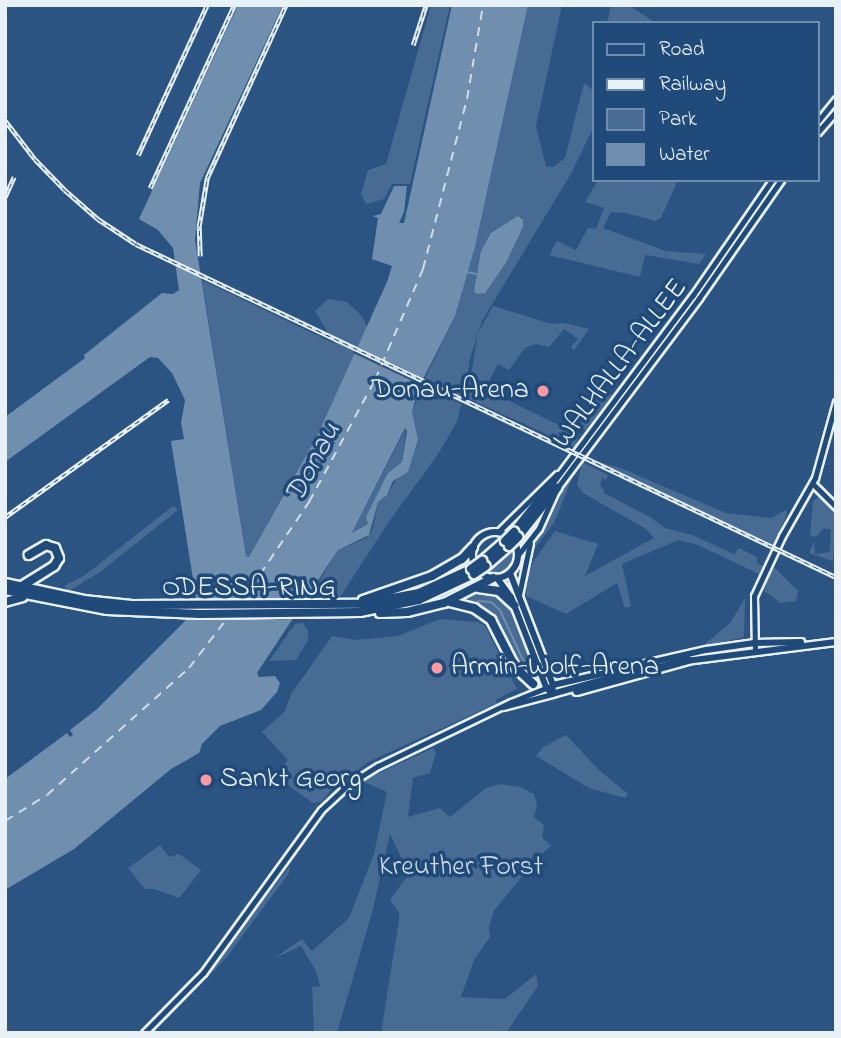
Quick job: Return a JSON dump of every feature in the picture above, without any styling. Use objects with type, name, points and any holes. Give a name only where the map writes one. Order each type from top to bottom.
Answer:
[{"type":"highway","name":"WALHALLA-ALLEE","points":[[484,563],[516,535],[555,486]]},
{"type":"highway","points":[[19,587],[58,562],[55,548],[44,545],[29,555]]},
{"type":"highway","points":[[355,609],[432,576],[462,559],[473,547]]},
{"type":"highway","name":"ODESSA-RING","points":[[5,590],[34,598],[107,610],[200,614],[355,609],[419,593],[472,571],[484,563]]},
{"type":"highway","points":[[45,572],[40,582],[45,592]]},
{"type":"highway","points":[[355,609],[399,613],[444,603],[495,578]]},
{"type":"highway","name":"ODESSA-RING","points":[[5,583],[108,604],[355,609]]},
{"type":"highway","points":[[475,589],[499,591],[518,605]]},
{"type":"highway","points":[[5,602],[17,597],[34,598]]},
{"type":"highway","points":[[444,603],[469,606],[491,620],[515,667],[533,684]]},
{"type":"highway","points":[[577,691],[688,660]]},
{"type":"main road","points":[[820,119],[836,99]]},
{"type":"main road","points":[[820,130],[836,111]]},
{"type":"main road","name":"WALHALLA-ALLEE","points":[[555,486],[565,467],[686,305],[771,182]]},
{"type":"main road","name":"WALHALLA-ALLEE","points":[[555,486],[699,298],[780,182]]},
{"type":"main road","points":[[755,652],[754,596],[782,536],[813,484],[836,402]]},
{"type":"main road","points":[[498,532],[544,484],[565,467]]},
{"type":"main road","points":[[813,484],[836,507]]},
{"type":"main road","points":[[552,694],[518,605],[510,573],[547,514],[555,486]]},
{"type":"main road","points":[[518,605],[495,578],[477,570],[472,559],[473,547],[485,534],[498,532],[510,538],[519,555]]},
{"type":"main road","points":[[518,605],[530,541]]},
{"type":"main road","points":[[495,578],[510,573]]},
{"type":"main road","points":[[503,707],[649,667],[754,643],[836,642]]},
{"type":"main road","points":[[144,1033],[203,973],[321,810],[341,791],[378,766],[549,686],[713,653],[755,652],[836,642]]},
{"type":"green space","points":[[431,5],[450,5],[410,184],[392,184],[384,199],[366,204],[361,194],[368,170],[386,164]]},
{"type":"green space","points":[[528,5],[562,5],[536,126],[546,166],[553,167],[565,158],[584,83],[592,89],[592,130],[572,172],[482,321],[470,358],[464,398],[425,378],[455,316],[475,247]],"holes":[[[523,227],[506,263],[481,295],[494,233]]]},
{"type":"green space","points":[[611,5],[628,5],[653,21],[607,21]]},
{"type":"green space","points":[[597,182],[677,182],[661,218],[655,221],[611,212],[603,228],[666,251],[706,254],[699,264],[645,255],[640,277],[549,255],[557,241],[576,250],[588,228],[596,229],[604,208],[585,202]]},
{"type":"green space","points":[[202,280],[335,344],[315,311],[328,299],[347,302],[362,316],[367,327],[317,436],[249,557],[246,556]]},
{"type":"green space","points":[[493,306],[552,324],[564,323],[589,329],[574,350],[571,347],[578,339],[564,329],[549,347],[536,344],[525,348],[509,370],[498,364],[485,389],[579,435],[575,447],[467,398],[478,333]]},
{"type":"green space","points":[[422,385],[461,404],[457,422],[437,456],[390,520],[340,597],[310,596],[338,550],[366,538],[372,531],[378,502],[387,495],[415,448],[418,439],[412,412]]},
{"type":"green space","points":[[609,394],[612,395],[586,430],[578,430],[594,398],[604,400]]},
{"type":"green space","points":[[406,428],[402,462],[388,473],[368,524],[352,533]]},
{"type":"green space","points":[[596,461],[620,468],[726,513],[772,518],[785,510],[787,513],[774,545]]},
{"type":"green space","points":[[582,462],[608,475],[606,480],[602,478],[600,486],[604,493],[665,528],[692,535],[734,554],[739,548],[757,557],[757,563],[763,566],[759,574],[698,545],[678,540],[622,564],[631,606],[625,608],[617,583],[566,614],[526,596],[524,588],[533,562],[555,531],[598,544],[585,576],[654,538],[646,529],[583,493],[577,485]]},
{"type":"green space","points":[[575,471],[554,523],[527,558],[556,499]]},
{"type":"green space","points":[[819,497],[836,513],[833,561],[809,553],[814,542],[815,554],[830,552],[831,530],[824,528],[816,537],[810,536],[813,501]]},
{"type":"green space","points":[[173,506],[178,509],[173,514],[100,572],[69,591],[64,586],[85,575]]},
{"type":"green space","points":[[513,547],[515,558],[507,574],[500,577],[483,573]]},
{"type":"green space","points":[[772,565],[798,591],[796,601],[781,603],[764,591]]},
{"type":"green space","points":[[478,591],[496,592],[509,602],[540,682],[532,681],[514,660],[492,619],[452,602]]},
{"type":"green space","points":[[745,598],[744,637],[701,647],[730,623]]},
{"type":"green space","points":[[440,619],[478,622],[485,626],[517,689],[495,700],[497,703],[493,705],[368,762],[332,789],[321,802],[313,803],[275,776],[288,760],[262,732],[285,711],[291,694],[332,636],[357,640],[398,636]]},
{"type":"green space","points":[[303,623],[308,631],[308,640],[296,660],[269,661],[295,624]]},
{"type":"green space","points":[[566,735],[598,769],[628,794],[625,798],[589,788],[536,756],[543,747]]},
{"type":"green space","name":"Kreuther Forst","points":[[433,748],[436,753],[430,773],[413,778],[408,817],[440,808],[450,817],[486,788],[500,784],[520,787],[534,794],[537,805],[534,817],[544,825],[542,837],[551,846],[539,856],[535,852],[520,879],[494,911],[489,926],[490,937],[474,960],[461,997],[505,999],[536,974],[538,986],[506,1033],[381,1033],[399,920],[399,913],[390,900],[409,874],[390,834],[373,909],[337,1033],[314,1033],[312,987],[320,986],[316,971],[301,946],[273,959],[302,939],[312,951],[349,918],[374,854],[387,792],[362,781]]},
{"type":"green space","points":[[160,845],[169,857],[179,854],[201,870],[179,898],[154,889],[145,889],[128,868]]},
{"type":"green space","points":[[290,866],[289,873],[226,958],[167,1019],[165,1016],[201,979]]},
{"type":"water","name":"Donau","points":[[238,5],[283,5],[200,183],[195,240],[246,556],[249,557],[317,436],[387,282],[392,266],[372,259],[378,218],[373,216],[381,214],[394,186],[407,186],[404,212],[399,223],[404,223],[452,5],[528,5],[475,247],[455,316],[418,389],[412,412],[418,439],[408,472],[393,481],[387,495],[378,502],[369,535],[338,550],[257,673],[259,677],[275,676],[280,683],[277,692],[261,710],[220,726],[202,744],[199,753],[171,769],[74,849],[5,890],[5,779],[67,733],[70,737],[73,735],[70,730],[97,709],[185,621],[196,598],[171,441],[184,439],[181,423],[185,400],[172,373],[158,358],[150,357],[5,462],[5,417],[85,358],[84,355],[162,293],[173,294],[179,290],[173,248],[158,230],[139,219]],"holes":[[[405,428],[407,431],[402,462],[388,473],[366,517],[368,524],[352,533]]]},
{"type":"water","points":[[518,216],[523,220],[523,227],[506,263],[485,293],[477,294],[474,291],[481,251],[491,233]]},
{"type":"pier","points":[[356,346],[426,380],[423,386],[353,353]]},
{"type":"pier","points":[[192,598],[313,598],[298,619],[181,620]]},
{"type":"waterway","points":[[467,272],[476,274]]},
{"type":"waterway","points":[[478,601],[491,602],[500,610],[522,658],[537,681]]},
{"type":"ferry route","points":[[242,601],[309,502],[375,380],[423,269],[467,99],[483,5]]},
{"type":"ferry route","points":[[5,821],[47,795],[189,668],[229,616]]},
{"type":"railway","points":[[138,155],[207,5]]},
{"type":"railway","points":[[150,188],[234,5]]},
{"type":"railway","points":[[200,256],[199,226],[207,178],[286,5]]},
{"type":"railway","points":[[413,45],[426,5]]},
{"type":"railway","points":[[5,120],[35,159],[65,190],[98,219],[136,244],[836,577]]},
{"type":"railway","points":[[5,197],[14,177]]},
{"type":"railway","points":[[5,517],[168,400]]},
{"type":"place","name":"Donau-Arena","points":[[543,391]]},
{"type":"place","name":"Armin-Wolf-Arena","points":[[437,668]]},
{"type":"place","name":"Sankt Georg","points":[[206,780]]}]
